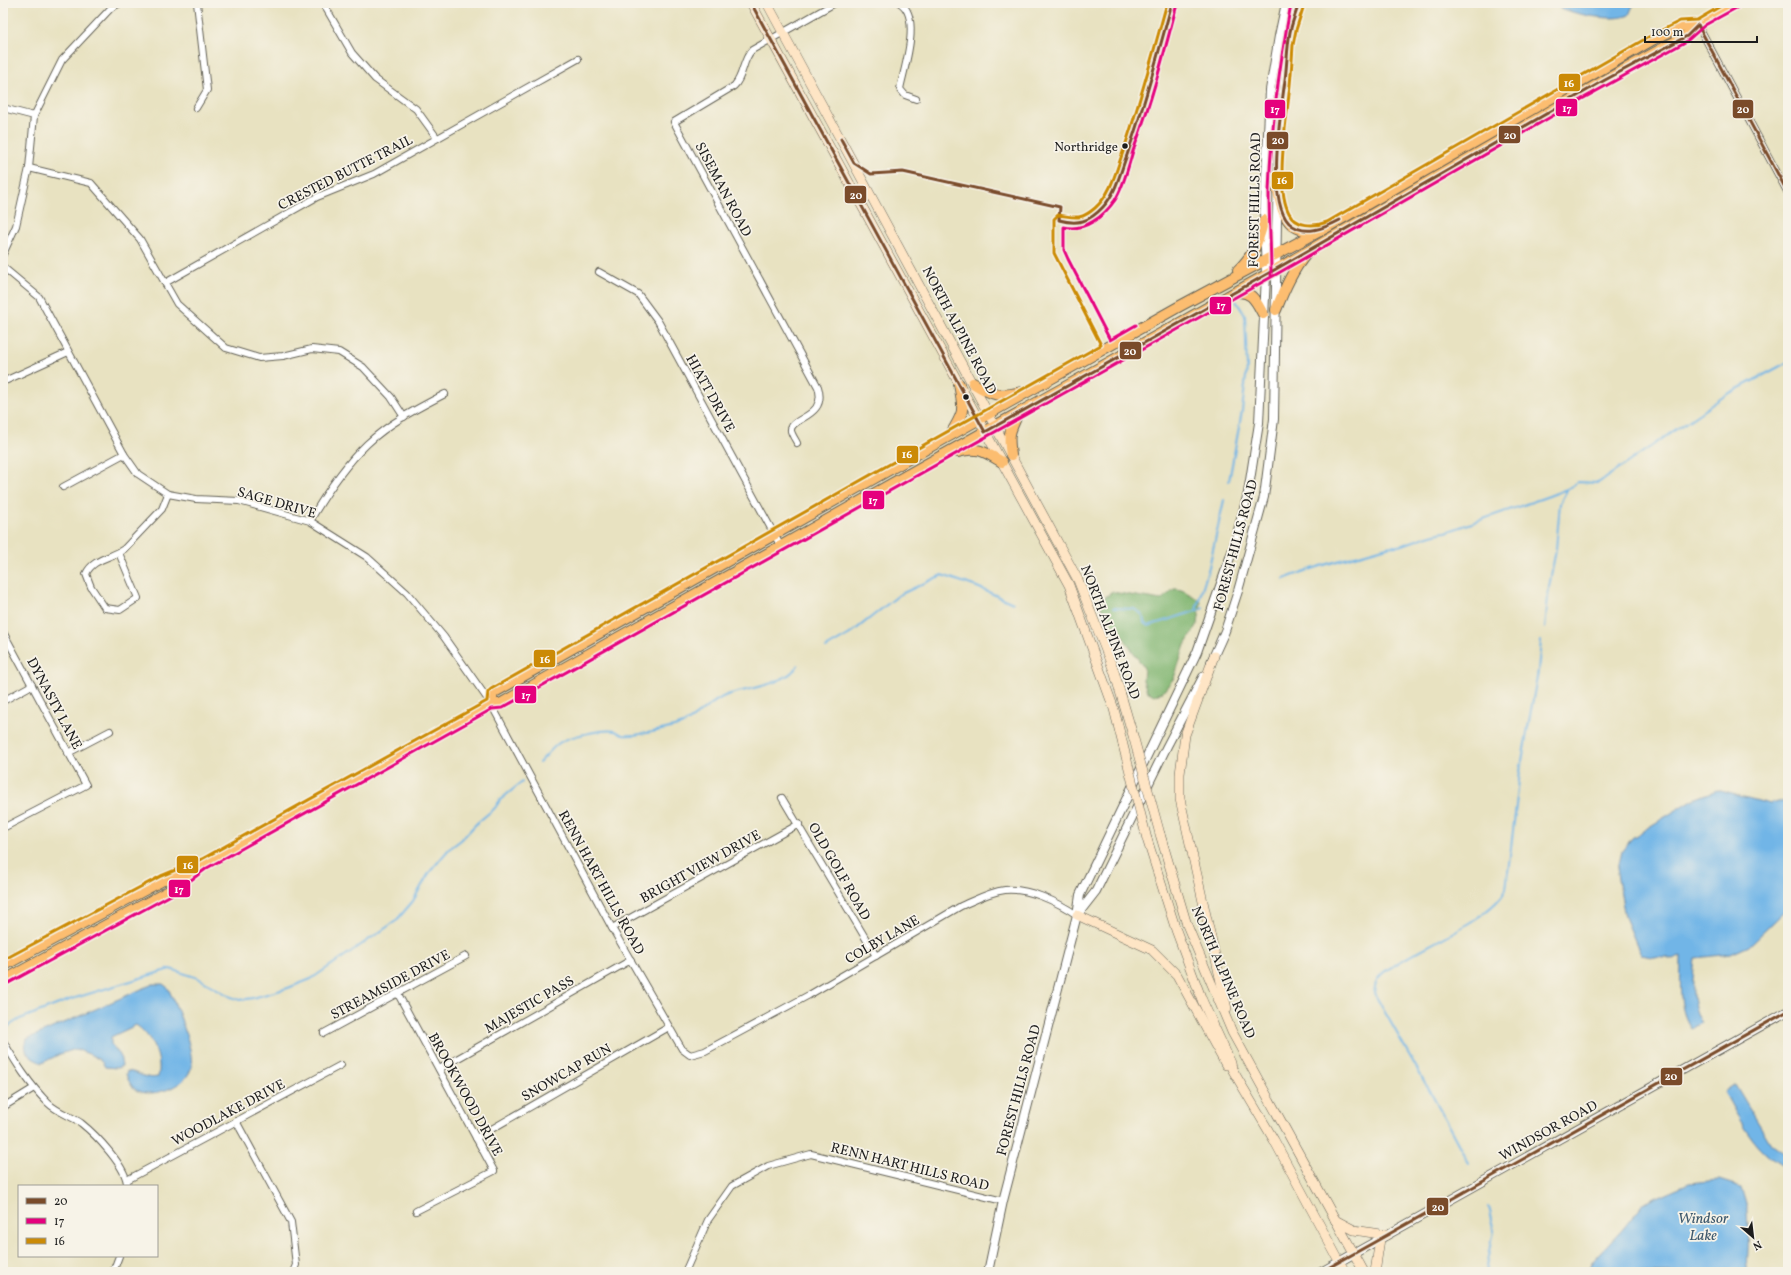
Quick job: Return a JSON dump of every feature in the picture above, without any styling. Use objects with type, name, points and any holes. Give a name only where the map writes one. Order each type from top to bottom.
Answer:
[{"type":"main road","name":"NORTH ALPINE ROAD","points":[[751,3],[1068,585],[1114,709],[1147,839],[1176,930],[1202,1000],[1231,1063],[1232,1069],[1274,1140],[1345,1272]]},
{"type":"main road","name":"NORTH ALPINE ROAD","points":[[767,3],[1078,580],[1114,671],[1187,925],[1232,1032],[1364,1272]]},
{"type":"main road","points":[[3,966],[163,880],[204,864],[491,704],[500,704],[780,545],[941,457],[1266,275],[1605,80],[1687,36],[1698,25],[1736,3]]},
{"type":"main road","points":[[491,704],[493,693],[774,534],[1213,288],[1323,229],[1654,39],[1682,26],[1698,25]]},
{"type":"main road","points":[[1278,186],[1284,216],[1299,228],[1311,231],[1323,229]]},
{"type":"main road","points":[[1213,288],[1248,260],[1256,247],[1264,220]]},
{"type":"main road","points":[[1276,310],[1295,270],[1301,260],[1313,247]]},
{"type":"main road","points":[[1224,298],[1240,292],[1248,293],[1254,298],[1263,314]]},
{"type":"main road","points":[[925,320],[935,314]]},
{"type":"main road","points":[[973,383],[990,394],[1005,395],[1033,389]]},
{"type":"main road","points":[[949,437],[962,416],[963,405],[959,384]]},
{"type":"main road","points":[[1011,454],[1008,438],[1010,430],[1018,414]]},
{"type":"main road","points":[[941,457],[970,449],[982,451],[1002,462]]},
{"type":"main road","points":[[1214,656],[1185,735],[1180,774],[1180,799],[1232,1032]]},
{"type":"main road","points":[[3,981],[169,891],[204,864]]},
{"type":"main road","points":[[1077,915],[1152,950],[1177,975],[1226,1065],[1232,1069]]},
{"type":"main road","points":[[1335,1220],[1354,1230],[1383,1237],[1375,1272]]},
{"type":"street","points":[[106,3],[111,8]]},
{"type":"street","points":[[3,254],[16,226],[29,168],[34,116],[62,60],[111,8],[120,3]]},
{"type":"street","points":[[196,108],[207,90],[197,3]]},
{"type":"street","points":[[323,3],[352,53],[375,79],[416,109],[437,138]]},
{"type":"street","name":"SISEMAN ROAD","points":[[797,443],[791,431],[792,428],[797,423],[812,414],[817,408],[820,401],[818,387],[674,122],[734,86],[738,80],[744,63],[752,50],[835,3]]},
{"type":"street","points":[[900,3],[910,17],[911,39],[900,89],[905,95],[916,99]]},
{"type":"street","name":"FOREST HILLS ROAD","points":[[988,1272],[1003,1201],[1077,915],[1080,895],[1197,652],[1219,595],[1248,493],[1259,423],[1266,275],[1264,220],[1270,90],[1286,3]]},
{"type":"street","name":"FOREST HILLS ROAD","points":[[1077,915],[1096,891],[1167,746],[1214,656],[1238,591],[1264,497],[1274,419],[1278,152],[1290,32],[1299,3]]},
{"type":"street","points":[[1698,25],[1788,193]]},
{"type":"street","name":"CRESTED BUTTE TRAIL","points":[[165,283],[317,197],[374,174],[578,59]]},
{"type":"street","points":[[3,108],[34,116]]},
{"type":"street","points":[[29,168],[91,183],[140,239],[177,304],[226,348],[258,358],[283,356],[312,349],[339,352],[363,367],[390,397],[404,417]]},
{"type":"street","name":"SAGE DRIVE","points":[[3,267],[38,297],[124,454],[138,474],[168,494],[196,499],[239,501],[310,521],[367,557],[406,593],[444,638],[491,704]]},
{"type":"street","name":"HIATT DRIVE","points":[[599,272],[638,294],[658,321],[780,545]]},
{"type":"street","points":[[3,381],[68,352]]},
{"type":"street","points":[[310,521],[329,490],[363,449],[404,417],[445,394]]},
{"type":"street","points":[[63,487],[124,454]]},
{"type":"street","points":[[119,553],[138,598],[120,610],[105,608],[91,587],[86,574],[88,568],[114,553],[119,553],[162,509],[168,494]]},
{"type":"street","name":"DYNASTY LANE","points":[[3,632],[86,786],[3,828]]},
{"type":"street","points":[[3,701],[32,685]]},
{"type":"street","name":"RENN HART HILLS ROAD","points":[[491,704],[612,928],[682,1049],[690,1055],[705,1051]]},
{"type":"street","points":[[68,753],[110,731]]},
{"type":"street","name":"OLD GOLF ROAD","points":[[782,798],[799,824],[876,956]]},
{"type":"street","name":"BRIGHT VIEW DRIVE","points":[[612,928],[799,824]]},
{"type":"street","name":"COLBY LANE","points":[[705,1051],[809,995],[961,906],[986,895],[1005,890],[1027,892],[1062,904],[1077,915]]},
{"type":"street","name":"STREAMSIDE DRIVE","points":[[324,1033],[466,956]]},
{"type":"street","name":"MAJESTIC PASS","points":[[438,1069],[631,960]]},
{"type":"street","name":"BROOKWOOD DRIVE","points":[[398,994],[494,1171],[416,1211]]},
{"type":"street","name":"WINDSOR ROAD","points":[[1321,1272],[1788,1011]]},
{"type":"street","name":"SNOWCAP RUN","points":[[476,1138],[669,1027]]},
{"type":"street","points":[[3,1041],[34,1088],[50,1104],[81,1123],[102,1143],[115,1159],[127,1183]]},
{"type":"street","name":"WOODLAKE DRIVE","points":[[127,1183],[236,1121],[341,1065]]},
{"type":"street","points":[[3,1107],[34,1088]]},
{"type":"street","points":[[236,1121],[291,1222],[296,1265],[293,1272]]},
{"type":"street","name":"RENN HART HILLS ROAD","points":[[685,1272],[708,1220],[732,1186],[768,1166],[811,1154],[1003,1201]]},
{"type":"street","points":[[113,1272],[119,1257]]},
{"type":"green space","points":[[1174,589],[1184,591],[1201,601],[1198,624],[1185,645],[1174,678],[1162,693],[1154,695],[1147,691],[1143,680],[1144,668],[1120,632],[1105,616],[1099,602],[1112,592],[1161,600]]},
{"type":"water","points":[[1560,3],[1634,3],[1629,15],[1615,18],[1605,18],[1568,11],[1561,8]]},
{"type":"water","points":[[1717,790],[1770,804],[1788,799],[1788,908],[1749,946],[1731,954],[1695,958],[1693,991],[1695,1008],[1702,1023],[1691,1028],[1682,1003],[1680,984],[1681,956],[1667,958],[1641,955],[1625,917],[1617,873],[1622,851],[1632,838],[1694,799]]},
{"type":"water","points":[[153,984],[163,984],[168,988],[176,1005],[188,1039],[191,1068],[188,1074],[177,1085],[161,1092],[145,1093],[136,1090],[130,1084],[126,1074],[127,1071],[153,1078],[158,1077],[159,1070],[159,1062],[151,1041],[136,1025],[111,1037],[111,1044],[120,1055],[122,1066],[117,1068],[105,1067],[97,1058],[76,1049],[60,1054],[42,1063],[31,1057],[26,1051],[27,1039]]},
{"type":"water","points":[[1735,1084],[1771,1144],[1788,1156],[1788,1203],[1782,1187],[1785,1167],[1774,1161],[1757,1144],[1742,1124],[1724,1092]]},
{"type":"water","name":"Windsor Lake","points":[[1719,1180],[1741,1187],[1748,1211],[1749,1229],[1747,1272],[1586,1272],[1592,1262],[1622,1230],[1642,1205],[1654,1198],[1689,1183]]},
{"type":"waterway","points":[[1229,481],[1242,411],[1247,368],[1245,315],[1236,301]]},
{"type":"waterway","points":[[1284,579],[1387,547],[1399,546],[1446,532],[1549,496],[1567,489],[1578,482],[1598,483],[1726,395],[1788,362]]},
{"type":"waterway","points":[[1545,628],[1549,587],[1556,549],[1560,503],[1567,490]]},
{"type":"waterway","points":[[1196,610],[1209,567],[1224,500]]},
{"type":"waterway","points":[[826,648],[850,634],[899,595],[942,575],[977,587],[1013,603]]},
{"type":"waterway","points":[[1113,608],[1134,609],[1143,615],[1144,623],[1148,626],[1199,610],[1203,607]]},
{"type":"waterway","points":[[1469,1164],[1374,993],[1377,980],[1385,971],[1407,957],[1473,921],[1499,900],[1506,889],[1520,772],[1538,671],[1541,641]]},
{"type":"waterway","points":[[539,763],[559,743],[578,736],[595,732],[610,731],[615,731],[622,735],[634,735],[658,731],[684,724],[720,698],[776,681],[785,677],[798,665]]},
{"type":"waterway","points":[[7,1027],[20,1019],[72,999],[170,969],[198,978],[231,997],[240,1000],[253,998],[288,988],[311,979],[396,921],[413,901],[429,873],[449,849],[461,840],[477,823],[495,808],[500,800],[522,782]]},
{"type":"waterway","points":[[1486,1272],[1494,1231],[1488,1207]]},
{"type":"transit line","name":"20","points":[[751,3],[985,432],[1276,269],[1605,80],[1687,36],[1698,25]]},
{"type":"transit line","name":"16","points":[[3,960],[161,876],[202,859],[487,701],[488,692],[491,689],[1101,345],[1054,253],[1054,219],[1058,215],[1073,217],[1085,215],[1101,202],[1109,189],[1135,115],[1167,3]]},
{"type":"transit line","name":"20","points":[[841,139],[854,163],[871,174],[903,172],[1060,207],[1059,220],[1078,222],[1088,219],[1103,207],[1111,196],[1117,182],[1134,136],[1172,3]]},
{"type":"transit line","name":"20","points":[[1299,3],[1289,38],[1278,133],[1278,195],[1282,211],[1289,223],[1301,230],[1314,230],[1328,226],[1340,220]]},
{"type":"transit line","name":"16","points":[[1304,5],[1293,45],[1282,172],[1285,202],[1292,218],[1306,225],[1317,225],[1327,222],[1652,35],[1680,21],[1697,20],[1726,3]]},
{"type":"transit line","name":"17","points":[[1136,325],[1110,340],[1064,250],[1064,227],[1079,227],[1086,225],[1100,217],[1111,206],[1118,195],[1140,133],[1177,4]]},
{"type":"transit line","name":"17","points":[[1271,275],[1269,192],[1272,145],[1279,74],[1291,4]]},
{"type":"transit line","name":"17","points":[[5,985],[171,895],[207,868],[492,709],[502,708],[1275,275],[1582,99],[1687,41],[1705,25],[1738,7]]},
{"type":"transit line","name":"20","points":[[1698,25],[1788,193]]},
{"type":"transit line","name":"20","points":[[1321,1272],[1788,1011]]},
{"type":"place","name":"Northridge","points":[[1125,146]]}]
